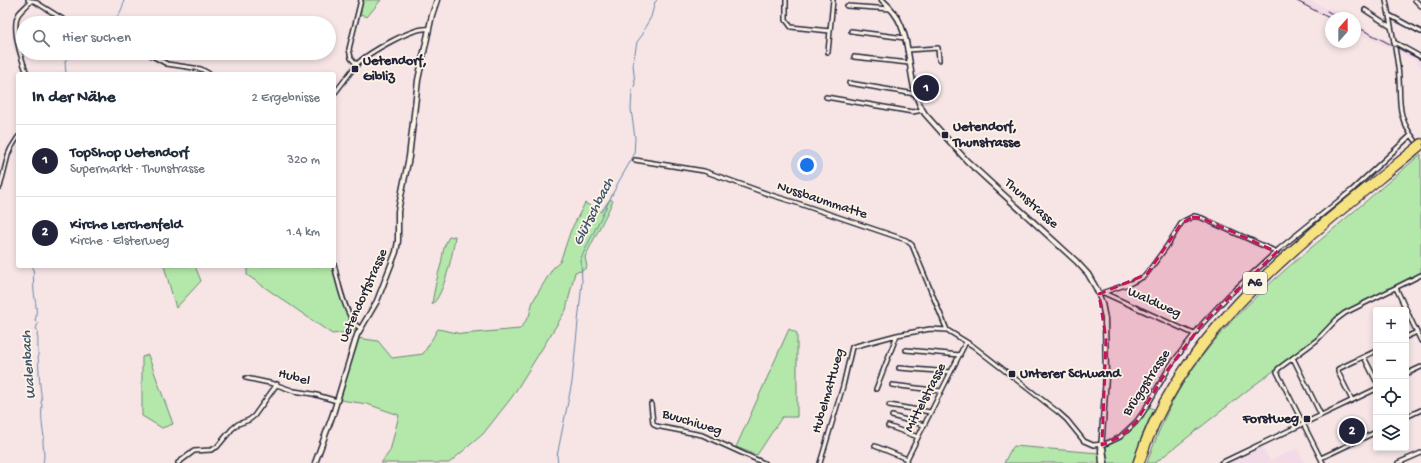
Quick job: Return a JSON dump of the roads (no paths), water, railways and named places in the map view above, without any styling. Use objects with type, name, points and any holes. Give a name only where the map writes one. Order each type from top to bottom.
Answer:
[{"type":"highway","name":"A6","points":[[1136,463],[1149,428],[1167,393],[1188,360],[1217,324],[1276,263],[1418,141]]},
{"type":"highway","name":"A6","points":[[1141,463],[1156,422],[1175,388],[1197,356],[1225,321],[1285,261],[1421,147]]},
{"type":"main road","name":"Uetendorfstrasse","points":[[315,463],[337,401],[352,349],[360,328],[377,301],[397,248],[398,211],[409,157],[421,62],[437,0]]},
{"type":"main road","name":"Thunstrasse","points":[[882,0],[891,9],[900,23],[905,38],[915,94],[922,110],[964,158],[1076,261],[1101,293],[1105,315],[1106,339],[1102,445],[1104,463]]},
{"type":"street","points":[[19,16],[20,12],[32,0],[58,16]]},
{"type":"street","points":[[357,65],[351,58],[349,50],[361,0]]},
{"type":"street","points":[[786,0],[786,20],[791,27],[830,31]]},
{"type":"street","points":[[828,52],[833,0]]},
{"type":"street","points":[[1386,0],[1399,71],[1400,111],[1411,135],[1418,141]]},
{"type":"street","points":[[1415,0],[1421,6]]},
{"type":"street","points":[[847,6],[891,9]]},
{"type":"street","points":[[1365,10],[1391,27]]},
{"type":"street","points":[[1389,15],[1421,32]]},
{"type":"street","points":[[336,91],[357,65],[369,55],[383,46],[419,29],[429,29]]},
{"type":"street","points":[[851,31],[905,38]]},
{"type":"street","points":[[1394,42],[1421,57]]},
{"type":"street","points":[[907,50],[938,48],[939,60]]},
{"type":"street","points":[[854,57],[910,63]]},
{"type":"street","points":[[23,60],[26,72]]},
{"type":"street","points":[[160,60],[167,64],[197,68],[207,72]]},
{"type":"street","points":[[849,83],[915,94]]},
{"type":"street","points":[[826,97],[913,112],[922,110]]},
{"type":"street","name":"Brüggstrasse","points":[[1102,445],[1120,437],[1136,422],[1164,376],[1194,334],[1224,300],[1276,252],[1346,195],[1411,135]]},
{"type":"street","points":[[0,187],[8,155],[16,141]]},
{"type":"street","name":"Nussbaummatte","points":[[635,160],[704,171],[906,240],[912,245],[947,330]]},
{"type":"street","points":[[1101,293],[1131,283],[1147,274],[1181,224],[1194,216],[1202,218],[1276,252]]},
{"type":"street","points":[[335,268],[342,296],[355,324],[360,328]]},
{"type":"street","points":[[1323,463],[1277,372],[1278,369],[1317,340],[1337,319],[1345,313],[1421,275]]},
{"type":"street","points":[[1396,288],[1421,342]]},
{"type":"street","name":"Waldweg","points":[[1101,293],[1194,334]]},
{"type":"street","points":[[876,389],[897,335],[936,328],[947,330],[973,346],[1063,416],[1084,442],[1102,445]]},
{"type":"street","points":[[1409,336],[1417,332]]},
{"type":"street","name":"Hubelmattweg","points":[[820,463],[843,386],[852,346],[897,335]]},
{"type":"street","name":"Mittelstrasse","points":[[905,463],[966,342]]},
{"type":"street","points":[[906,350],[960,355]]},
{"type":"street","points":[[1352,400],[1338,370],[1339,368],[1373,352]]},
{"type":"street","points":[[1364,357],[1375,379]]},
{"type":"street","points":[[1293,358],[1321,415]]},
{"type":"street","points":[[1409,373],[1421,367]]},
{"type":"street","points":[[899,368],[951,372]]},
{"type":"street","name":"Hubel","points":[[246,378],[277,384],[294,391],[337,401]]},
{"type":"street","points":[[178,463],[194,451],[211,450],[217,447],[232,429],[238,424],[249,420],[254,416],[277,384]]},
{"type":"street","points":[[892,385],[941,391]]},
{"type":"street","points":[[1221,463],[1373,390]]},
{"type":"street","name":"Buuchiweg","points":[[651,404],[653,423],[656,426],[702,435],[764,463]]},
{"type":"street","points":[[889,405],[930,412]]},
{"type":"street","points":[[1409,416],[1421,410]]},
{"type":"street","points":[[892,416],[924,425]]},
{"type":"street","points":[[888,426],[918,437]]},
{"type":"street","points":[[1321,458],[1373,433]]},
{"type":"street","points":[[876,446],[907,459]]},
{"type":"street","points":[[1398,463],[1421,453]]},
{"type":"waterway","name":"Walenbach","points":[[117,16],[124,0]]},
{"type":"waterway","name":"Glütschbach","points":[[558,463],[557,456],[572,382],[582,282],[581,258],[618,183],[634,155],[635,138],[631,109],[632,91],[635,84],[633,64],[637,42],[643,34],[657,0]]},
{"type":"waterway","name":"Walenbach","points":[[66,60],[66,72]]},
{"type":"waterway","name":"Walenbach","points":[[33,268],[36,310],[35,321],[38,323],[36,329],[38,331],[40,389],[44,436],[43,463]]},
{"type":"railway","points":[[1295,0],[1325,16]]},
{"type":"railway","points":[[1361,29],[1421,60]]},
{"type":"place","name":"Uetendorf, Gibliz","points":[[355,69]]},
{"type":"place","name":"TopShop Uetendorf","points":[[926,88]]},
{"type":"place","name":"Uetendorf, Thunstrasse","points":[[945,135]]},
{"type":"place","name":"Unterer Schwand","points":[[1012,374]]},
{"type":"place","name":"Forstweg","points":[[1307,419]]},
{"type":"place","name":"Kirche Lerchenfeld","points":[[1352,431]]}]
